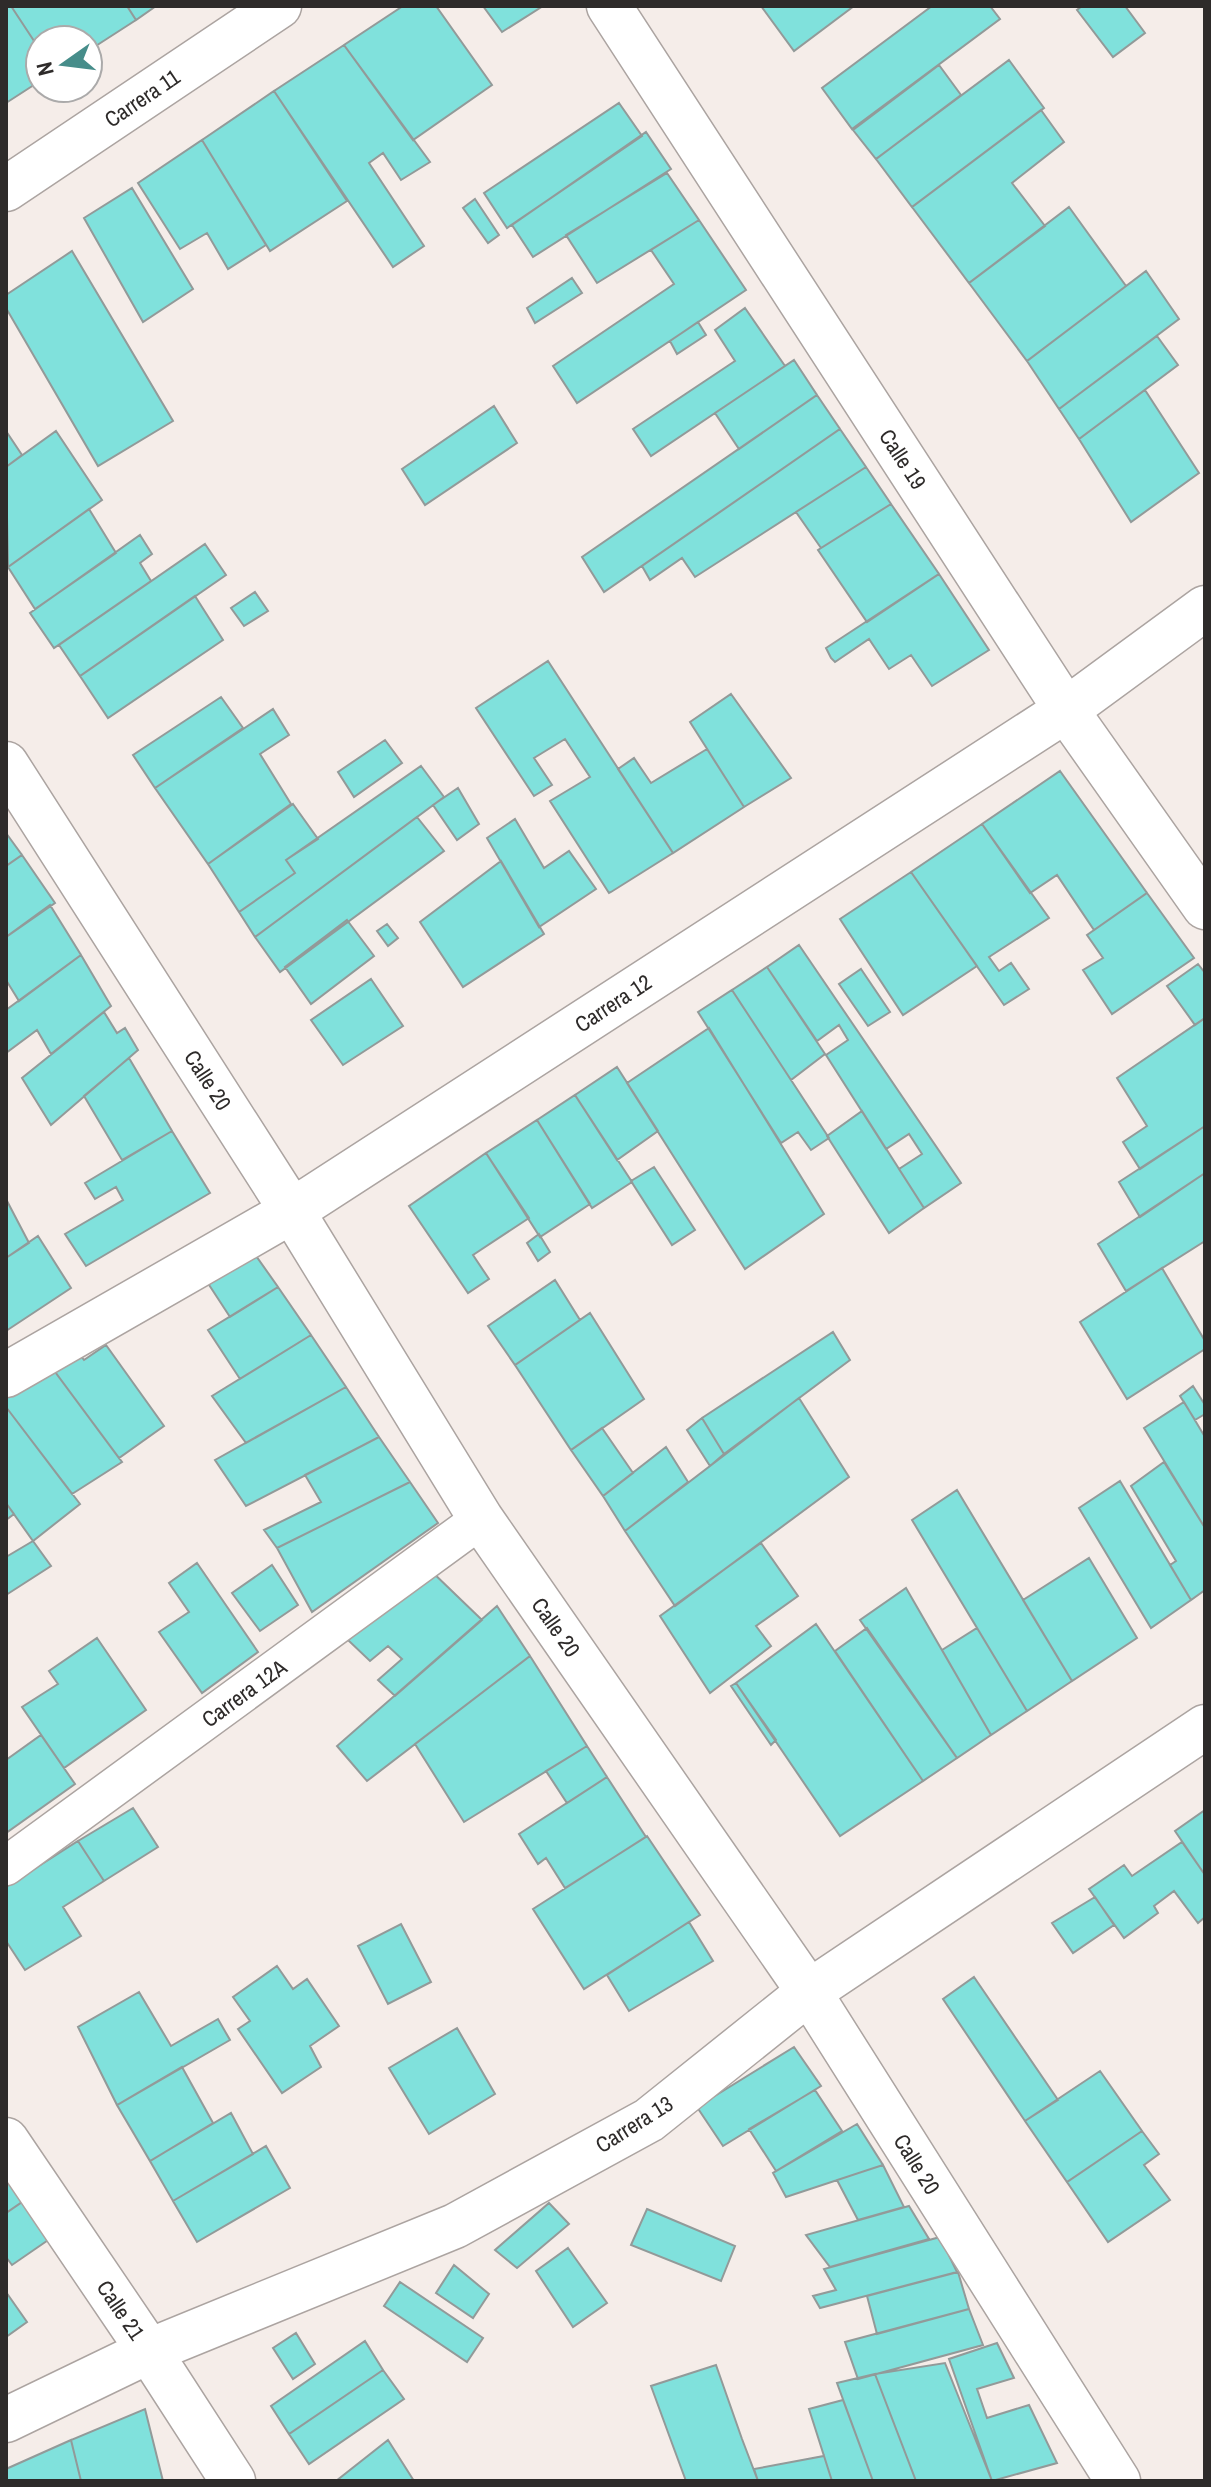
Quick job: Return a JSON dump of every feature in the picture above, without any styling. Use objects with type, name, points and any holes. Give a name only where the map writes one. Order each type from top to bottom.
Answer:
[{"type":"street","name":"Carrera 11","points":[[6,189],[279,6]]},
{"type":"street","name":"Calle 19","points":[[609,6],[1066,710],[1205,907]]},
{"type":"street","name":"Carrera 12","points":[[6,1375],[292,1211],[1066,710],[1205,608]]},
{"type":"street","name":"Calle 20","points":[[6,764],[292,1211],[481,1519],[809,1992],[1118,2481]]},
{"type":"street","name":"Carrera 12A","points":[[6,1866],[481,1519]]},
{"type":"street","name":"Carrera 13","points":[[6,2420],[149,2351],[455,2226],[649,2120],[809,1992],[1205,1727]]},
{"type":"street","name":"Calle 21","points":[[6,2140],[233,2481]]},
{"type":"building","points":[[6,6],[11,6],[24,26],[24,91],[6,103]]},
{"type":"building","points":[[11,6],[127,6],[136,20],[104,41],[104,24],[24,26]]},
{"type":"building","points":[[127,6],[156,6],[136,20]]},
{"type":"building","points":[[403,6],[436,6],[492,85],[413,140],[344,45]]},
{"type":"building","points":[[483,6],[543,6],[502,32]]},
{"type":"building","points":[[761,6],[854,6],[794,51]]},
{"type":"building","points":[[932,6],[990,6],[1000,19],[852,129],[822,88]]},
{"type":"building","points":[[1082,6],[1125,6],[1145,33],[1113,57],[1077,10]]},
{"type":"building","points":[[344,45],[430,162],[401,180],[383,153],[369,163],[424,246],[393,267],[274,91]]},
{"type":"building","points":[[1009,60],[1044,108],[912,207],[876,159]]},
{"type":"building","points":[[939,65],[961,95],[876,159],[853,130]]},
{"type":"building","points":[[274,91],[347,201],[270,251],[202,140]]},
{"type":"building","points":[[619,103],[642,136],[507,228],[484,193]]},
{"type":"building","points":[[1041,110],[1064,142],[1012,183],[1045,226],[969,283],[912,207]]},
{"type":"building","points":[[646,132],[671,169],[533,257],[512,225]]},
{"type":"building","points":[[202,140],[266,245],[228,269],[207,233],[180,249],[138,183]]},
{"type":"building","points":[[667,173],[699,220],[597,283],[566,235]]},
{"type":"building","points":[[132,188],[193,289],[143,322],[84,218]]},
{"type":"building","points":[[475,199],[499,235],[488,243],[463,208]]},
{"type":"building","points":[[1069,207],[1126,286],[1027,361],[969,283]]},
{"type":"building","points":[[699,220],[746,290],[577,403],[553,366],[674,284],[651,250]]},
{"type":"building","points":[[72,251],[173,421],[98,466],[6,308],[6,295]]},
{"type":"building","points":[[1146,271],[1179,319],[1059,409],[1027,361]]},
{"type":"building","points":[[572,278],[582,293],[535,323],[527,308]]},
{"type":"building","points":[[745,308],[785,366],[651,456],[633,429],[735,361],[715,330]]},
{"type":"building","points":[[698,322],[706,335],[677,354],[670,341]]},
{"type":"building","points":[[1157,336],[1178,365],[1079,439],[1059,409]]},
{"type":"building","points":[[794,360],[817,395],[739,449],[715,413]]},
{"type":"building","points":[[1145,390],[1199,473],[1131,522],[1079,439]]},
{"type":"building","points":[[817,395],[840,429],[604,592],[582,557]]},
{"type":"building","points":[[494,406],[517,443],[425,505],[402,469]]},
{"type":"building","points":[[840,429],[866,467],[695,577],[682,558],[650,580],[642,566]]},
{"type":"building","points":[[6,431],[22,455],[6,467]]},
{"type":"building","points":[[56,431],[102,500],[8,567],[6,467]]},
{"type":"building","points":[[866,467],[891,504],[821,548],[796,512]]},
{"type":"building","points":[[891,504],[939,574],[867,622],[818,550]]},
{"type":"building","points":[[89,509],[116,553],[35,609],[8,567]]},
{"type":"building","points":[[140,535],[152,554],[140,563],[151,581],[54,648],[30,613]]},
{"type":"building","points":[[205,544],[226,575],[80,676],[59,645]]},
{"type":"building","points":[[939,574],[989,650],[932,686],[911,655],[889,669],[869,639],[835,662],[831,658],[826,648]]},
{"type":"building","points":[[255,592],[268,611],[244,626],[231,608]]},
{"type":"building","points":[[195,596],[223,640],[108,718],[80,676]]},
{"type":"building","points":[[548,661],[673,853],[609,893],[550,801],[590,777],[565,739],[534,758],[552,785],[534,796],[476,708]]},
{"type":"building","points":[[731,694],[791,778],[744,807],[690,722]]},
{"type":"building","points":[[221,697],[243,728],[155,788],[133,755]]},
{"type":"building","points":[[273,709],[289,735],[260,754],[291,804],[208,864],[155,788]]},
{"type":"building","points":[[385,740],[402,763],[354,797],[338,772]]},
{"type":"building","points":[[707,749],[744,807],[673,853],[618,769],[634,758],[651,783]]},
{"type":"building","points":[[421,766],[444,797],[255,937],[239,912],[295,873],[286,860]]},
{"type":"building","points":[[1060,771],[1147,893],[1094,930],[1057,875],[1030,893],[982,824]]},
{"type":"building","points":[[458,788],[479,824],[457,840],[433,805]]},
{"type":"building","points":[[293,804],[318,839],[286,860],[295,873],[239,912],[208,864]]},
{"type":"building","points":[[417,817],[444,851],[280,972],[255,937]]},
{"type":"building","points":[[515,819],[544,868],[569,851],[596,889],[539,927],[487,838]]},
{"type":"building","points":[[982,824],[1049,918],[989,957],[999,971],[1011,963],[1029,989],[1004,1005],[911,872]]},
{"type":"building","points":[[6,833],[22,855],[6,866]]},
{"type":"building","points":[[22,855],[55,903],[6,937],[6,866]]},
{"type":"building","points":[[501,861],[544,934],[463,987],[420,922]]},
{"type":"building","points":[[911,872],[977,966],[903,1015],[840,919]]},
{"type":"building","points":[[1147,893],[1194,958],[1112,1014],[1083,970],[1103,958],[1087,935]]},
{"type":"building","points":[[50,905],[81,955],[19,1001],[6,980],[6,937]]},
{"type":"building","points":[[347,920],[374,956],[311,1004],[285,967]]},
{"type":"building","points":[[387,924],[398,938],[388,946],[377,931]]},
{"type":"building","points":[[799,945],[961,1183],[924,1208],[899,1169],[922,1154],[909,1134],[886,1149],[826,1055],[848,1040],[839,1025],[817,1041],[767,967]]},
{"type":"building","points":[[81,955],[111,1006],[51,1054],[37,1030],[6,1053],[6,1010]]},
{"type":"building","points":[[1198,964],[1205,973],[1205,1018],[1195,1025],[1167,986]]},
{"type":"building","points":[[767,967],[825,1054],[791,1080],[732,990]]},
{"type":"building","points":[[861,969],[890,1012],[868,1026],[839,984]]},
{"type":"building","points":[[371,979],[403,1026],[343,1065],[311,1020]]},
{"type":"building","points":[[732,990],[829,1138],[811,1150],[798,1132],[781,1143],[698,1012]]},
{"type":"building","points":[[104,1012],[117,1033],[125,1028],[138,1050],[51,1125],[22,1078]]},
{"type":"building","points":[[1205,1018],[1205,1126],[1140,1169],[1123,1142],[1147,1126],[1117,1078]]},
{"type":"building","points":[[709,1028],[824,1214],[745,1269],[627,1083]]},
{"type":"building","points":[[129,1058],[172,1131],[122,1160],[84,1096]]},
{"type":"building","points":[[617,1067],[658,1131],[617,1160],[575,1095]]},
{"type":"building","points":[[575,1095],[632,1182],[592,1208],[537,1120]]},
{"type":"building","points":[[862,1111],[924,1208],[889,1233],[827,1136]]},
{"type":"building","points":[[537,1120],[590,1204],[540,1237],[486,1153]]},
{"type":"building","points":[[1205,1126],[1205,1173],[1140,1217],[1119,1182]]},
{"type":"building","points":[[172,1131],[210,1193],[86,1266],[65,1234],[123,1200],[116,1187],[95,1199],[85,1183]]},
{"type":"building","points":[[486,1153],[529,1218],[473,1255],[489,1279],[468,1293],[409,1206]]},
{"type":"building","points":[[654,1167],[695,1230],[672,1245],[631,1181]]},
{"type":"building","points":[[1205,1173],[1205,1241],[1126,1291],[1098,1244]]},
{"type":"building","points":[[6,1199],[29,1243],[6,1258]]},
{"type":"building","points":[[539,1234],[550,1252],[538,1261],[527,1243]]},
{"type":"building","points":[[38,1236],[71,1288],[6,1331],[6,1258]]},
{"type":"building","points":[[247,1243],[278,1287],[230,1317],[200,1271]]},
{"type":"building","points":[[1162,1268],[1205,1341],[1205,1349],[1127,1399],[1080,1322]]},
{"type":"building","points":[[555,1280],[580,1320],[515,1365],[488,1326]]},
{"type":"building","points":[[278,1287],[311,1335],[240,1379],[208,1330]]},
{"type":"building","points":[[590,1313],[644,1399],[571,1450],[515,1365]]},
{"type":"building","points":[[833,1332],[850,1360],[724,1454],[702,1418]]},
{"type":"building","points":[[311,1335],[346,1387],[246,1443],[212,1396]]},
{"type":"building","points":[[106,1345],[164,1426],[119,1458],[50,1365],[76,1350],[84,1360]]},
{"type":"building","points":[[50,1365],[122,1462],[72,1494],[6,1407],[6,1394]]},
{"type":"building","points":[[1193,1386],[1205,1405],[1205,1414],[1195,1420],[1180,1396]]},
{"type":"building","points":[[346,1387],[379,1437],[246,1506],[215,1460]]},
{"type":"building","points":[[799,1398],[849,1477],[675,1606],[625,1531]]},
{"type":"building","points":[[1184,1402],[1205,1437],[1205,1528],[1144,1428]]},
{"type":"building","points":[[6,1407],[80,1504],[33,1541],[6,1503]]},
{"type":"building","points":[[702,1418],[724,1454],[710,1466],[687,1430]]},
{"type":"building","points":[[602,1428],[633,1473],[603,1496],[571,1450]]},
{"type":"building","points":[[379,1437],[410,1482],[277,1548],[264,1530],[321,1502],[305,1475]]},
{"type":"building","points":[[666,1447],[688,1482],[625,1531],[603,1496]]},
{"type":"building","points":[[1164,1462],[1205,1528],[1205,1590],[1191,1600],[1170,1565],[1176,1561],[1131,1486]]},
{"type":"building","points":[[1120,1481],[1191,1600],[1151,1628],[1079,1508]]},
{"type":"building","points":[[410,1482],[438,1523],[312,1612],[277,1548]]},
{"type":"building","points":[[957,1490],[1072,1681],[1027,1711],[912,1520]]},
{"type":"building","points":[[6,1503],[14,1514],[6,1520]]},
{"type":"building","points":[[33,1541],[51,1566],[6,1595],[6,1557]]},
{"type":"building","points":[[761,1543],[798,1596],[756,1626],[771,1646],[710,1693],[660,1616]]},
{"type":"building","points":[[1089,1558],[1137,1638],[1072,1681],[1023,1600]]},
{"type":"building","points":[[197,1563],[258,1652],[202,1693],[159,1632],[189,1612],[169,1583]]},
{"type":"building","points":[[272,1565],[298,1605],[260,1631],[232,1593]]},
{"type":"building","points":[[427,1567],[482,1620],[395,1696],[378,1680],[402,1659],[388,1646],[370,1661],[348,1640]]},
{"type":"building","points":[[906,1588],[991,1735],[957,1758],[860,1620]]},
{"type":"building","points":[[497,1606],[530,1656],[367,1781],[337,1746]]},
{"type":"building","points":[[816,1624],[923,1781],[840,1836],[736,1683]]},
{"type":"building","points":[[867,1628],[957,1758],[923,1781],[835,1651]]},
{"type":"building","points":[[977,1628],[1027,1711],[991,1735],[942,1650]]},
{"type":"building","points":[[97,1638],[146,1710],[64,1768],[22,1707],[58,1684],[49,1671]]},
{"type":"building","points":[[530,1656],[587,1746],[464,1822],[415,1744]]},
{"type":"building","points":[[736,1683],[776,1740],[771,1745],[731,1686]]},
{"type":"building","points":[[41,1735],[75,1784],[6,1833],[6,1760]]},
{"type":"building","points":[[587,1746],[607,1777],[567,1803],[546,1771]]},
{"type":"building","points":[[607,1777],[646,1837],[565,1888],[546,1858],[538,1864],[519,1834]]},
{"type":"building","points":[[133,1808],[158,1847],[104,1881],[78,1841]]},
{"type":"building","points":[[1205,1810],[1205,1875],[1175,1831]]},
{"type":"building","points":[[647,1836],[700,1915],[584,1989],[533,1909]]},
{"type":"building","points":[[78,1841],[104,1881],[63,1907],[81,1936],[25,1970],[6,1941],[6,1887]]},
{"type":"building","points":[[1182,1842],[1205,1875],[1205,1917],[1198,1923],[1174,1891],[1154,1906],[1158,1913],[1124,1938],[1089,1889],[1124,1865],[1132,1876]]},
{"type":"building","points":[[1095,1897],[1114,1925],[1073,1953],[1052,1923]]},
{"type":"building","points":[[689,1922],[713,1961],[629,2011],[607,1975]]},
{"type":"building","points":[[401,1924],[431,1982],[388,2004],[358,1946]]},
{"type":"building","points":[[277,1966],[293,1989],[307,1979],[339,2026],[310,2046],[321,2067],[282,2093],[238,2029],[250,2021],[233,1997]]},
{"type":"building","points":[[974,1977],[1058,2100],[1025,2121],[943,1999]]},
{"type":"building","points":[[139,1992],[171,2046],[218,2019],[230,2040],[117,2105],[78,2027]]},
{"type":"building","points":[[457,2028],[495,2094],[429,2134],[389,2068]]},
{"type":"building","points":[[794,2047],[821,2086],[723,2146],[697,2107]]},
{"type":"building","points":[[182,2067],[213,2123],[150,2161],[117,2105]]},
{"type":"building","points":[[1100,2071],[1142,2131],[1067,2182],[1025,2121]]},
{"type":"building","points":[[815,2090],[842,2131],[776,2171],[749,2129]]},
{"type":"building","points":[[231,2113],[253,2154],[173,2201],[150,2161]]},
{"type":"building","points":[[857,2124],[883,2165],[786,2197],[773,2173]]},
{"type":"building","points":[[1142,2131],[1159,2154],[1144,2165],[1170,2200],[1108,2242],[1067,2182]]},
{"type":"building","points":[[266,2146],[290,2188],[197,2242],[173,2201]]},
{"type":"building","points":[[6,2164],[28,2198],[6,2213]]},
{"type":"building","points":[[883,2165],[904,2207],[858,2220],[837,2180]]},
{"type":"building","points":[[28,2198],[54,2236],[12,2265],[6,2257],[6,2213]]},
{"type":"building","points":[[549,2203],[569,2224],[517,2268],[495,2250]]},
{"type":"building","points":[[909,2206],[929,2239],[830,2267],[806,2235]]},
{"type":"building","points":[[647,2209],[735,2246],[721,2281],[631,2245]]},
{"type":"building","points":[[940,2237],[957,2272],[820,2308],[813,2296],[836,2290],[824,2269]]},
{"type":"building","points":[[568,2248],[607,2303],[573,2327],[536,2271]]},
{"type":"building","points":[[454,2265],[489,2294],[473,2318],[436,2293]]},
{"type":"building","points":[[958,2272],[969,2309],[877,2334],[867,2296]]},
{"type":"building","points":[[400,2282],[483,2338],[467,2362],[384,2306]]},
{"type":"building","points":[[6,2292],[27,2322],[6,2337]]},
{"type":"building","points":[[969,2309],[983,2345],[858,2379],[845,2342]]},
{"type":"building","points":[[296,2333],[315,2364],[293,2379],[273,2348]]},
{"type":"building","points":[[365,2341],[383,2370],[289,2434],[271,2406]]},
{"type":"building","points":[[997,2343],[1014,2378],[977,2389],[987,2418],[1029,2405],[1057,2463],[992,2481],[949,2359]]},
{"type":"building","points":[[945,2363],[992,2481],[916,2481],[875,2374]]},
{"type":"building","points":[[716,2365],[758,2481],[686,2481],[651,2386]]},
{"type":"building","points":[[383,2370],[404,2399],[309,2464],[289,2434]]},
{"type":"building","points":[[875,2374],[916,2481],[873,2481],[837,2383]]},
{"type":"building","points":[[843,2400],[873,2481],[832,2481],[809,2409]]},
{"type":"building","points":[[145,2409],[163,2481],[81,2481],[71,2440]]},
{"type":"building","points":[[71,2440],[81,2481],[6,2481],[6,2469]]},
{"type":"building","points":[[388,2440],[414,2481],[336,2481]]},
{"type":"building","points":[[824,2456],[832,2481],[758,2481],[754,2469]]}]
